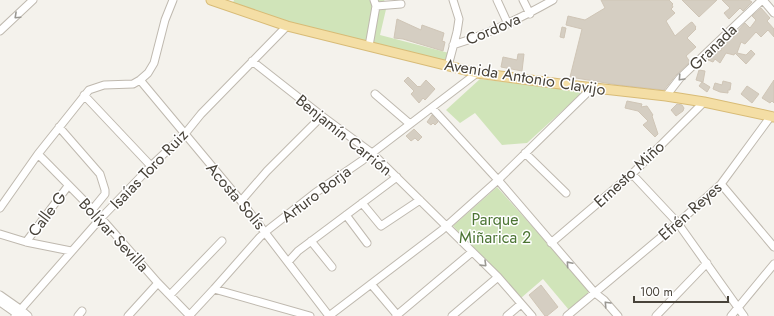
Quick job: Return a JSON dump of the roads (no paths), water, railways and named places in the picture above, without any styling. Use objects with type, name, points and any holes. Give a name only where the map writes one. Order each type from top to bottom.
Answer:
[{"type":"main road","name":"Avenida Antonio Clavijo","points":[[211,0],[287,26],[477,73],[666,96],[772,116]]},
{"type":"street","points":[[0,31],[33,0]]},
{"type":"street","points":[[0,208],[38,154],[89,90],[104,85],[127,85],[140,80],[148,73],[154,63],[165,20],[173,0]]},
{"type":"street","points":[[448,66],[459,18],[453,0]]},
{"type":"street","points":[[497,0],[508,24]]},
{"type":"street","points":[[523,0],[530,14]]},
{"type":"street","name":"Cordova","points":[[453,45],[476,38],[508,24],[530,14],[553,0]]},
{"type":"street","points":[[762,0],[774,13]]},
{"type":"street","name":"Granada","points":[[666,96],[680,78],[762,0]]},
{"type":"street","points":[[369,46],[375,3],[401,4]]},
{"type":"street","name":"Isaías Toro Ruiz","points":[[18,313],[101,218],[151,166],[184,135],[201,114],[287,26]]},
{"type":"street","name":"Benjamín Carrión","points":[[252,61],[372,153],[498,277],[532,316]]},
{"type":"street","name":"Arturo Borja","points":[[190,316],[266,232],[315,193],[372,153],[477,73]]},
{"type":"street","name":"Acosta Solís","points":[[140,80],[184,135],[241,200],[329,316]]},
{"type":"street","points":[[329,316],[446,227],[498,180],[592,88]]},
{"type":"street","points":[[375,94],[410,124]]},
{"type":"street","points":[[84,95],[151,166]]},
{"type":"street","name":"Ernesto Miño","points":[[551,243],[632,174],[704,102]]},
{"type":"street","points":[[432,108],[498,180],[595,293],[604,300],[618,316]]},
{"type":"street","points":[[241,200],[267,171],[322,116]]},
{"type":"street","name":"Efrén Reyes","points":[[567,316],[678,224],[721,184],[772,116]]},
{"type":"street","points":[[59,127],[100,174],[105,194],[92,210]]},
{"type":"street","points":[[525,153],[566,193]]},
{"type":"street","name":"Bolívar Sevilla","points":[[38,154],[101,218],[158,283],[190,316]]},
{"type":"street","points":[[632,174],[678,224],[744,316]]},
{"type":"street","points":[[288,262],[312,241],[397,177]]},
{"type":"street","points":[[721,184],[774,246]]},
{"type":"street","name":"Calle G","points":[[26,242],[68,186]]},
{"type":"street","points":[[362,203],[381,226],[420,200]]},
{"type":"street","points":[[346,215],[367,243]]},
{"type":"street","points":[[0,234],[26,242],[71,251]]},
{"type":"street","points":[[170,294],[222,241]]},
{"type":"street","points":[[312,241],[332,267]]},
{"type":"street","points":[[370,284],[397,316],[472,252]]},
{"type":"street","points":[[656,316],[707,263]]},
{"type":"street","points":[[731,316],[774,264]]},
{"type":"street","points":[[452,316],[498,277]]},
{"type":"street","points":[[128,316],[158,283]]},
{"type":"street","points":[[214,289],[310,316]]},
{"type":"street","points":[[0,295],[18,313]]},
{"type":"street","points":[[0,302],[18,313],[28,316]]},
{"type":"street","points":[[507,316],[520,304]]},
{"type":"park label","name":"Parque Miñarica 2","points":[[495,228]]}]
